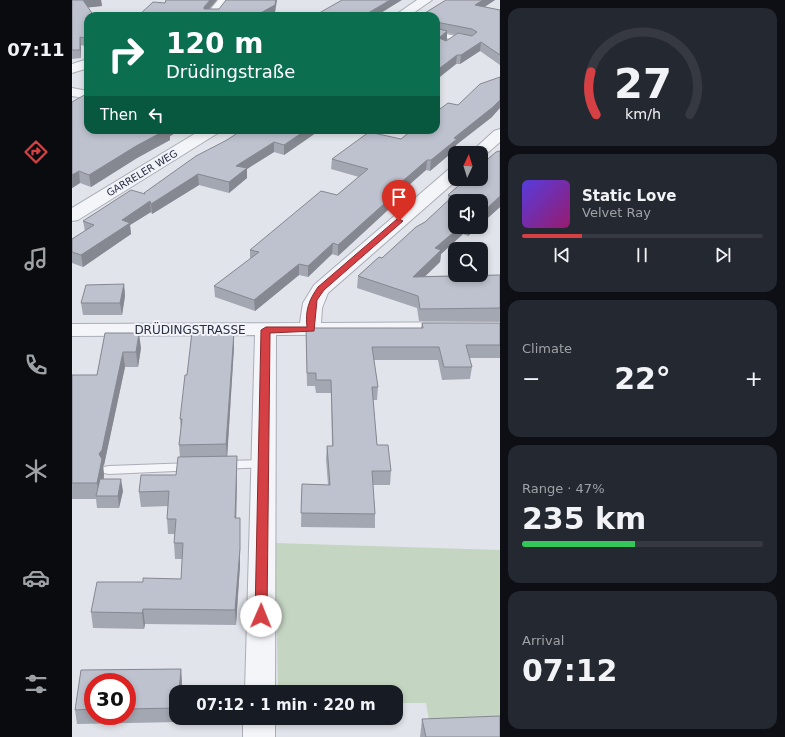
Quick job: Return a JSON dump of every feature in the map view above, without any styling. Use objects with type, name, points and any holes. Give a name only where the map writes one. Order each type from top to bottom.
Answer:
[{"type":"street","points":[[214,12],[224,0]]},
{"type":"street","points":[[406,12],[426,0]]},
{"type":"street","points":[[72,69],[84,64]]},
{"type":"street","points":[[72,92],[84,95]]},
{"type":"street","name":"GARRELER WEG","points":[[72,216],[205,134]]},
{"type":"street","points":[[486,146],[500,134]]},
{"type":"street","points":[[311,329],[310,320],[313,300],[321,289],[448,179]]},
{"type":"street","name":"DRÜDINGSTRASSE","points":[[72,330],[500,328]]},
{"type":"street","points":[[260,685],[266,330]]},
{"type":"street","points":[[259,725],[259,737]]},
{"type":"lane","points":[[440,35],[453,40],[471,41]]},
{"type":"lane","points":[[109,470],[263,464]]},
{"type":"green space","points":[[275,543],[500,550],[500,735],[432,737],[426,703],[403,703],[403,685],[278,685]]},
{"type":"building","points":[[72,0],[83,0],[91,12],[84,12],[84,38],[80,37],[80,50],[72,50]]},
{"type":"building","points":[[166,0],[210,0],[204,9],[219,9],[226,0],[276,0],[275,5],[262,12],[142,12],[153,2],[165,3]]},
{"type":"building","points":[[342,0],[390,0],[370,12],[321,12]]},
{"type":"building","points":[[446,0],[483,0],[475,5],[500,10],[500,55],[481,42],[461,55],[457,55],[440,68],[440,38],[446,41],[458,33],[472,36],[477,32],[472,29],[440,23],[440,12],[426,12]]},
{"type":"building","points":[[440,29],[447,31],[440,37]]},
{"type":"building","points":[[500,77],[500,100],[454,138],[457,139],[431,160],[427,160],[398,185],[403,187],[338,245],[333,243],[308,266],[299,264],[254,300],[214,286],[259,252],[250,250],[321,191],[337,195],[368,169],[332,159],[366,134],[378,134],[401,139],[407,134],[440,134],[440,109],[448,103],[458,105],[480,84]]},
{"type":"building","points":[[84,95],[84,134],[158,134],[89,175],[79,171],[72,175],[72,102]]},
{"type":"building","points":[[236,134],[300,134],[284,145],[274,142],[236,166],[247,168],[229,182],[198,174],[151,204],[150,201],[122,220],[130,223],[81,255],[72,252],[72,239],[94,225],[83,221],[131,190],[145,194],[144,193],[196,156]]},
{"type":"building","points":[[500,151],[500,196],[488,207],[488,194],[449,194],[458,186],[488,186],[488,159],[496,152]]},
{"type":"building","points":[[448,201],[448,234],[452,234],[435,248],[441,250],[413,277],[448,276],[448,282],[488,282],[488,275],[500,275],[500,308],[420,309],[418,296],[358,276],[379,257],[382,258],[416,227],[425,222]]},
{"type":"building","points":[[124,284],[120,303],[81,303],[86,285]]},
{"type":"building","points":[[422,323],[500,323],[500,345],[466,345],[472,367],[444,367],[439,347],[372,347],[378,387],[372,387],[377,445],[388,445],[391,471],[372,471],[375,514],[301,513],[302,484],[330,485],[327,446],[333,446],[331,380],[316,380],[316,373],[307,373],[306,328],[423,328]]},
{"type":"building","points":[[192,332],[234,332],[226,444],[179,445],[182,419],[180,419],[185,375],[187,375]]},
{"type":"building","points":[[105,333],[139,333],[136,352],[123,352],[102,450],[99,454],[102,459],[97,483],[72,483],[72,375],[97,375]]},
{"type":"building","points":[[237,456],[235,518],[240,518],[240,549],[235,610],[143,609],[142,613],[91,612],[97,582],[143,582],[143,578],[181,579],[183,543],[174,543],[176,519],[167,519],[169,491],[139,492],[141,475],[176,475],[178,457]]},
{"type":"building","points":[[100,479],[121,479],[118,496],[96,496]]},
{"type":"building","points":[[181,669],[180,685],[169,685],[169,708],[136,709],[136,673],[84,673],[84,710],[75,710],[81,670]]},
{"type":"building","points":[[500,716],[500,737],[426,737],[422,719]]},
{"type":"route","points":[[261,616],[266,330],[311,329],[310,320],[313,300],[321,289],[399,221]]}]
